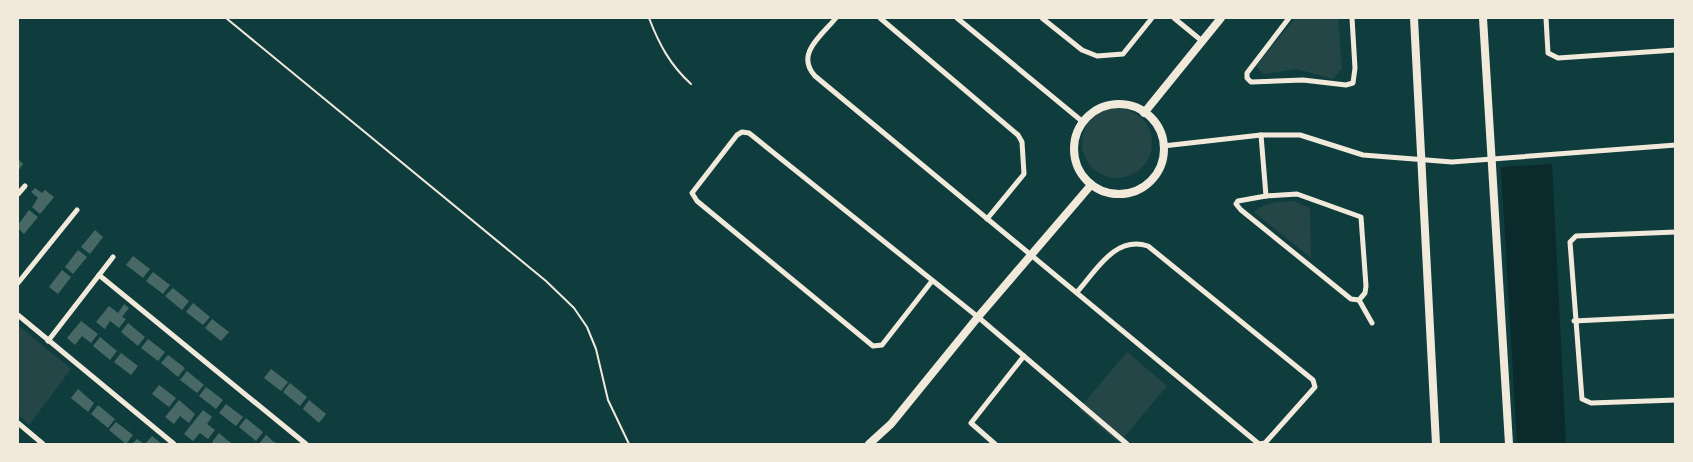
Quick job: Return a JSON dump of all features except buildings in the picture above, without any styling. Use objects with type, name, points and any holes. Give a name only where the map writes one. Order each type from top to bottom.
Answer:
[{"type":"street","points":[[836,18],[808,52],[806,61],[808,68],[1259,444],[1265,443],[1315,386],[1314,380],[1148,246],[1134,243],[1114,250],[1077,292]]},
{"type":"street","points":[[880,18],[1018,134],[1022,142],[1024,174],[987,219]]},
{"type":"street","points":[[957,18],[1083,122]]},
{"type":"street","points":[[1042,18],[1082,50],[1097,56],[1123,54],[1152,18]]},
{"type":"street","points":[[1174,18],[1202,41]]},
{"type":"street","points":[[1144,113],[1221,18]]},
{"type":"street","points":[[1289,18],[1247,73],[1247,78],[1251,82],[1303,80],[1346,85],[1353,83],[1355,68],[1352,18]]},
{"type":"street","points":[[1414,18],[1436,444]]},
{"type":"street","points":[[1483,18],[1490,159],[1509,444]]},
{"type":"street","points":[[1546,18],[1548,53],[1558,58],[1676,50]]},
{"type":"street","points":[[1126,104],[1144,113],[1152,119],[1160,131],[1164,146],[1162,161],[1156,174],[1146,185],[1133,192],[1119,194],[1104,192],[1091,185],[1081,175],[1075,161],[1074,147],[1077,132],[1083,122],[1096,110],[1111,105],[1126,104]]},
{"type":"street","points":[[932,281],[882,344],[873,346],[697,201],[692,193],[737,135],[742,132],[749,133],[978,317],[1127,444]]},
{"type":"street","points":[[1261,135],[1266,196]]},
{"type":"street","points":[[1164,146],[1261,135],[1300,135],[1363,155],[1463,162],[1676,145]]},
{"type":"street","points":[[869,444],[910,401],[978,317],[1091,185]]},
{"type":"street","points":[[18,194],[25,186]]},
{"type":"street","points":[[1298,194],[1361,217],[1366,286],[1365,293],[1359,300],[1352,299],[1241,210],[1236,204],[1238,201],[1266,196],[1298,194]]},
{"type":"street","points":[[18,283],[77,210]]},
{"type":"street","points":[[1676,232],[1576,236],[1570,242],[1574,322],[1580,396],[1582,399],[1591,403],[1676,400]]},
{"type":"street","points":[[48,342],[113,257]]},
{"type":"street","points":[[99,276],[305,444]]},
{"type":"street","points":[[1359,300],[1372,323]]},
{"type":"street","points":[[18,315],[48,342],[174,444]]},
{"type":"street","points":[[1574,322],[1676,316]]},
{"type":"street","points":[[995,444],[971,422],[1024,356]]},
{"type":"street","points":[[18,423],[43,444]]},
{"type":"path","points":[[226,18],[546,281],[574,308],[587,327],[596,349],[608,400],[629,444]]},
{"type":"path","points":[[649,18],[661,48],[675,70],[692,84]]},
{"type":"shaded area","points":[[1295,18],[1338,18],[1342,68],[1333,79],[1297,69],[1263,74],[1256,66]]},
{"type":"shaded area","points":[[1124,108],[1137,114],[1146,123],[1150,129],[1152,143],[1150,157],[1142,168],[1131,176],[1110,178],[1103,176],[1092,168],[1084,157],[1082,136],[1084,129],[1092,118],[1103,110]]},
{"type":"shaded area","points":[[1552,164],[1566,444],[1517,444],[1501,167]]},
{"type":"shaded area","points":[[1293,201],[1310,208],[1311,258],[1254,212],[1268,204]]},
{"type":"shaded area","points":[[18,325],[71,369],[29,425],[18,414]]},
{"type":"shaded area","points":[[1127,352],[1167,386],[1119,443],[1079,409]]}]
